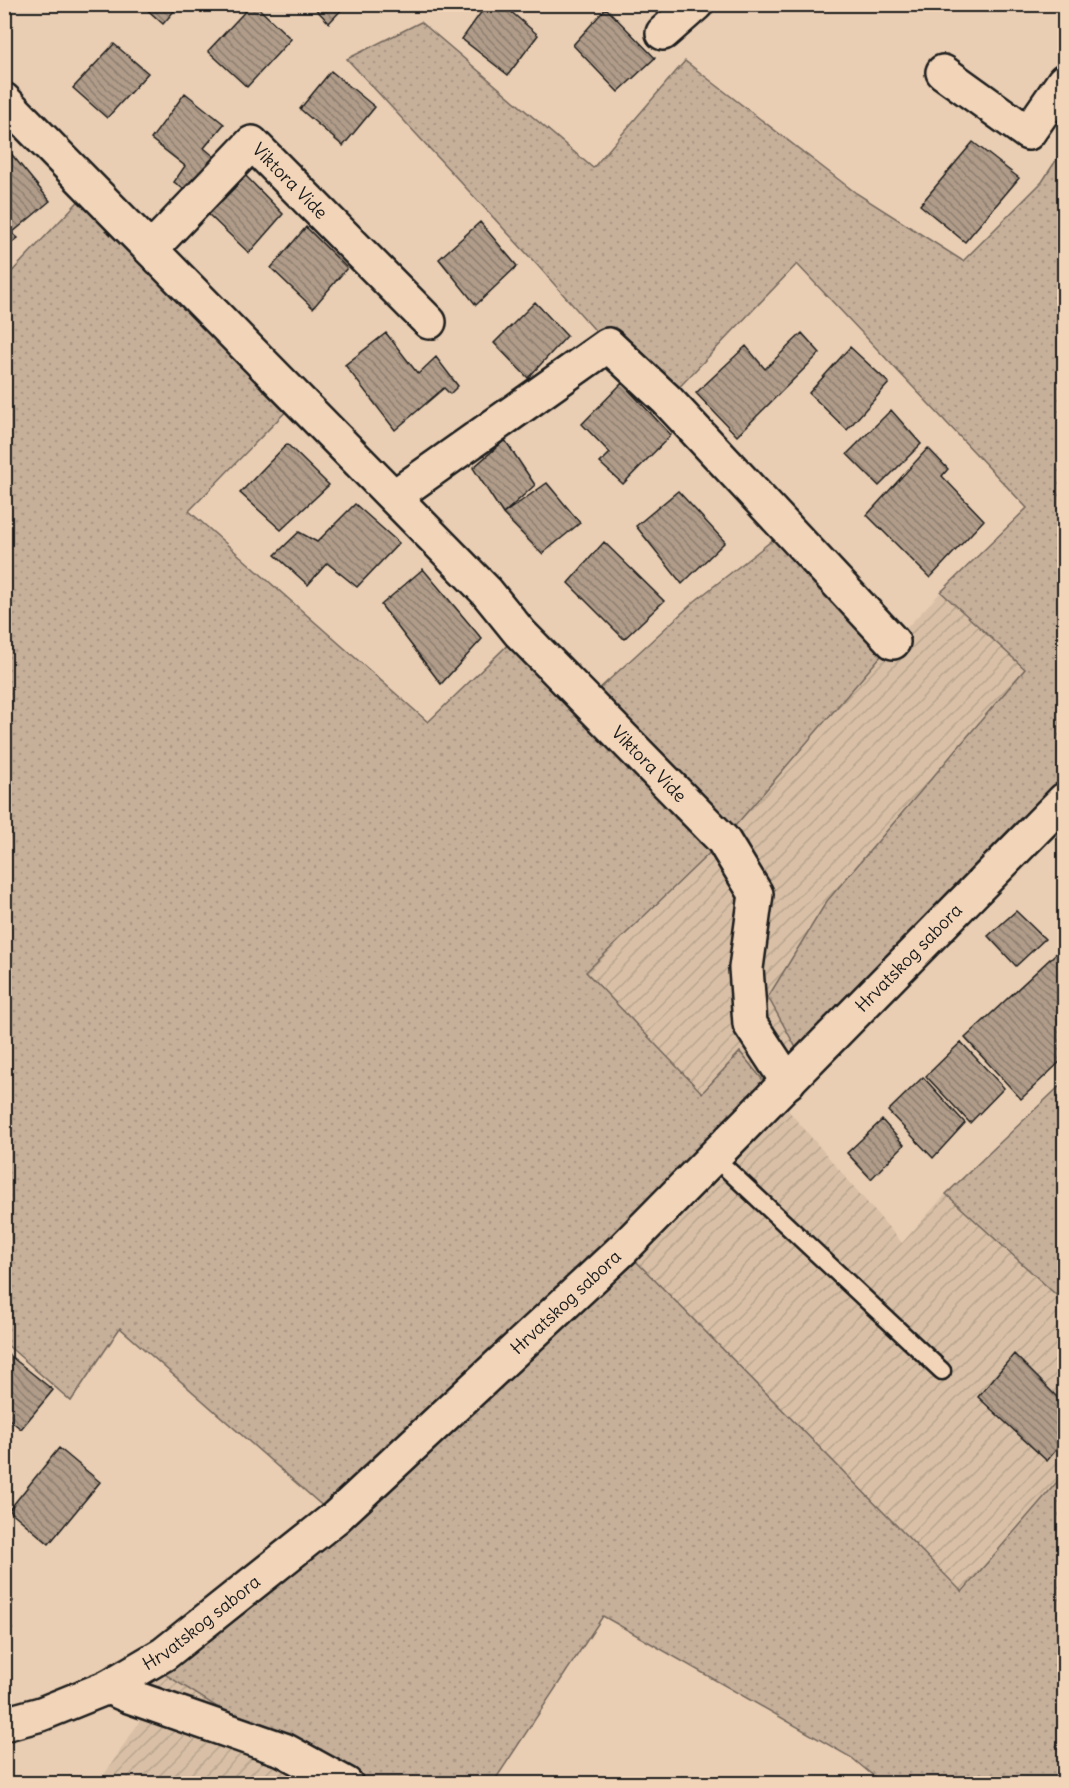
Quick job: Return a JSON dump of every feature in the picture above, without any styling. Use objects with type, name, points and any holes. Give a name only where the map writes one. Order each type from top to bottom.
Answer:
[{"type":"street","points":[[663,33],[696,4]]},
{"type":"street","points":[[943,72],[1028,133],[1065,81]]},
{"type":"street","name":"Viktora Vide","points":[[4,100],[394,496],[486,591],[520,633],[723,840],[756,894],[746,968],[750,1024],[788,1082]]},
{"type":"street","name":"Viktora Vide","points":[[151,249],[252,143],[429,322]]},
{"type":"street","points":[[394,496],[608,345],[667,400],[892,642]]},
{"type":"street","name":"Hrvatskog sabora","points":[[4,1724],[41,1714],[108,1687],[164,1654],[336,1516],[623,1249],[1065,800]]},
{"type":"street","points":[[108,1687],[284,1750],[346,1784]]},
{"type":"lane","points":[[714,1157],[942,1371]]},
{"type":"shaded area","points":[[421,22],[593,168],[685,61],[856,193],[963,261],[1042,182],[1064,148],[1064,800],[805,1064],[768,997],[827,901],[1025,669],[941,592],[1027,508],[797,264],[667,400],[608,345],[347,59]]},
{"type":"shaded area","points":[[91,188],[299,398],[189,511],[428,722],[520,633],[587,700],[695,601],[788,528],[893,642],[723,840],[586,972],[702,1093],[740,1052],[775,1095],[624,1249],[962,1592],[1064,1474],[1064,1737],[1056,1746],[1064,1751],[1064,1783],[882,1783],[852,1758],[603,1616],[493,1783],[338,1783],[147,1663],[335,1517],[120,1328],[71,1401],[5,1343],[4,280]]},
{"type":"shaded area","points":[[941,592],[1025,669],[827,901],[805,1064],[775,1095],[902,1243],[946,1194],[1064,1302],[1064,1474],[962,1592],[623,1249],[702,1093],[586,973],[723,840],[893,642]]},
{"type":"shaded area","points":[[1064,1082],[1064,1302],[946,1194]]},
{"type":"shaded area","points":[[147,1663],[338,1784],[98,1784],[151,1704]]},
{"type":"building","points":[[4,4],[17,4],[5,18],[4,18]]},
{"type":"building","points":[[141,4],[180,4],[163,24]]},
{"type":"building","points":[[252,4],[291,39],[247,87],[208,51]]},
{"type":"building","points":[[311,4],[347,4],[329,23]]},
{"type":"building","points":[[487,4],[502,4],[538,35],[508,75],[462,39]]},
{"type":"building","points":[[606,8],[655,58],[618,92],[573,45]]},
{"type":"building","points":[[114,44],[148,73],[107,118],[73,88]]},
{"type":"building","points":[[331,71],[375,107],[343,146],[300,109]]},
{"type":"building","points":[[185,93],[224,124],[204,148],[217,159],[189,193],[174,182],[185,166],[151,139]]},
{"type":"building","points":[[973,142],[1019,178],[965,242],[920,205]]},
{"type":"building","points":[[4,145],[50,201],[12,233],[18,238],[4,249]]},
{"type":"building","points":[[242,172],[283,214],[249,253],[207,213]]},
{"type":"building","points":[[480,222],[517,266],[476,305],[439,259]]},
{"type":"building","points":[[306,227],[347,268],[313,308],[271,268]]},
{"type":"building","points":[[535,302],[567,336],[528,378],[494,343]]},
{"type":"building","points":[[386,333],[418,374],[436,357],[458,386],[450,394],[444,388],[395,430],[345,365]]},
{"type":"building","points":[[802,333],[820,353],[737,436],[696,393],[746,346],[765,369]]},
{"type":"building","points":[[850,347],[889,383],[847,430],[809,393]]},
{"type":"building","points":[[622,383],[671,435],[623,484],[600,463],[610,453],[582,424]]},
{"type":"building","points":[[891,410],[921,444],[879,486],[847,454]]},
{"type":"building","points":[[505,440],[535,485],[503,514],[473,468]]},
{"type":"building","points":[[287,444],[329,485],[281,530],[240,493]]},
{"type":"building","points":[[928,448],[948,469],[942,476],[984,520],[930,578],[867,515]]},
{"type":"building","points":[[547,483],[580,523],[542,554],[503,514]]},
{"type":"building","points":[[678,491],[725,542],[682,584],[636,526]]},
{"type":"building","points":[[355,504],[399,543],[357,587],[327,563],[308,585],[275,555],[299,532],[317,542]]},
{"type":"building","points":[[604,542],[664,601],[624,639],[568,583]]},
{"type":"building","points":[[423,569],[482,639],[441,684],[381,605]]},
{"type":"building","points":[[1016,911],[1045,939],[1016,966],[988,936]]},
{"type":"building","points":[[1064,946],[1064,1058],[1021,1099],[965,1038]]},
{"type":"building","points":[[961,1042],[1004,1088],[970,1123],[926,1076]]},
{"type":"building","points":[[923,1077],[965,1123],[933,1158],[888,1111]]},
{"type":"building","points":[[882,1120],[904,1145],[871,1179],[847,1153]]},
{"type":"building","points":[[4,1351],[53,1390],[21,1429],[4,1415]]},
{"type":"building","points":[[1014,1354],[1064,1404],[1064,1440],[1047,1461],[978,1397]]},
{"type":"building","points":[[59,1448],[100,1482],[49,1544],[9,1510]]},
{"type":"building","points":[[4,1596],[13,1601],[4,1616]]},
{"type":"building","points":[[4,1624],[12,1629],[4,1640]]}]
